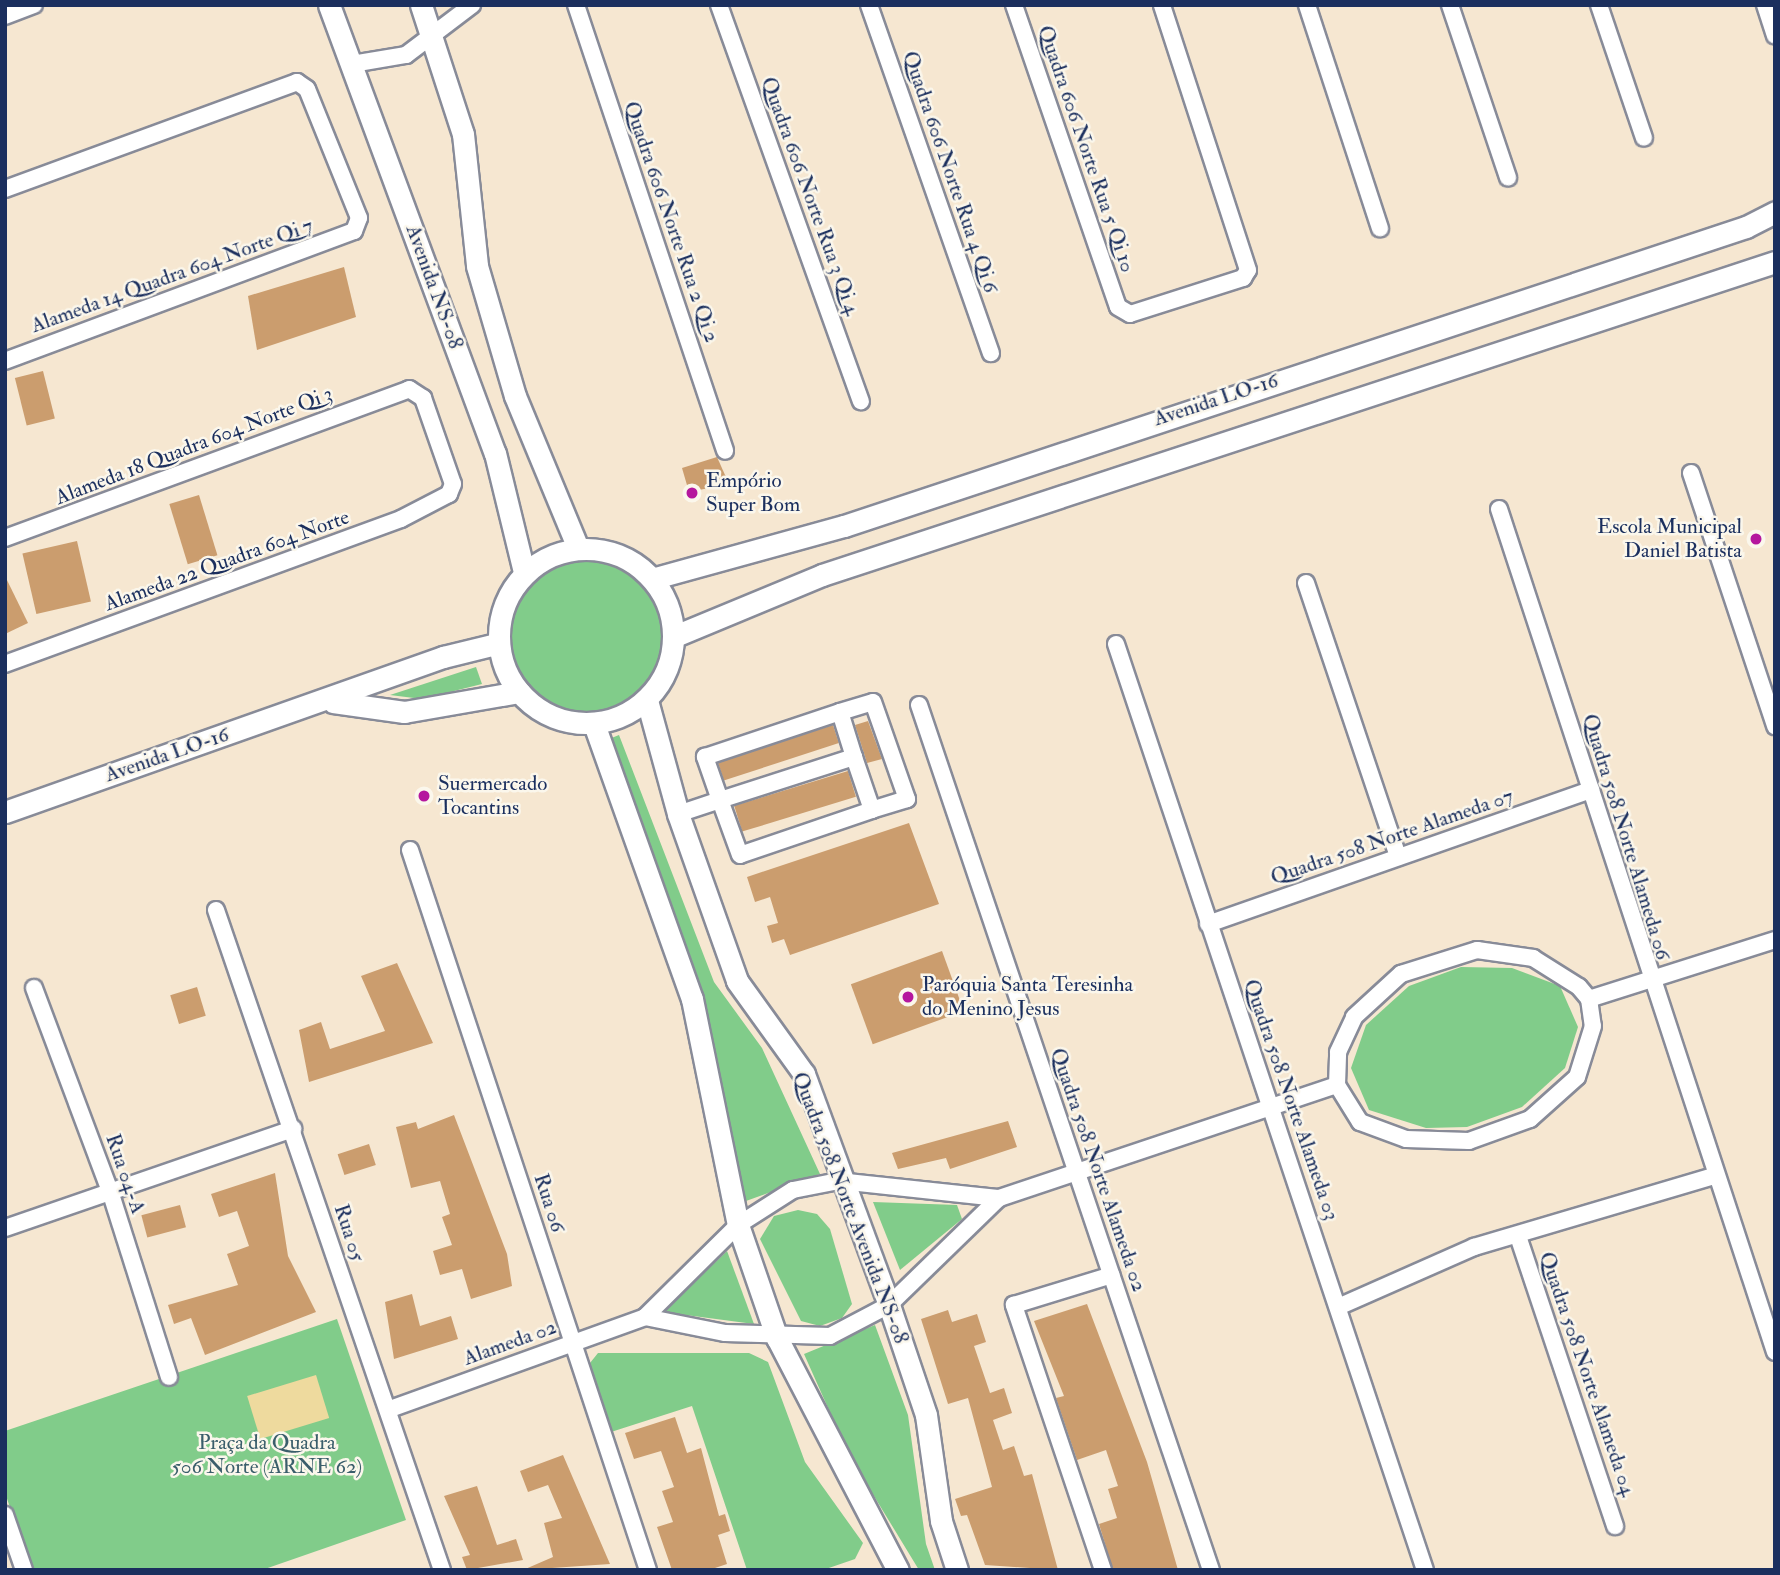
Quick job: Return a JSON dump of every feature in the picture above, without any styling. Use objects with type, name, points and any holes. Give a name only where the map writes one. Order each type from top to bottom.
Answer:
[{"type":"street","points":[[5,16],[34,5]]},
{"type":"street","name":"Avenida NS-08","points":[[330,5],[495,453],[524,572]]},
{"type":"street","name":"Avenida NS-08","points":[[421,5],[463,134],[477,266],[515,396],[578,548]]},
{"type":"street","points":[[352,64],[406,55],[433,39],[472,5]]},
{"type":"street","name":"Quadra 606 Norte Rua 2 Qi 2","points":[[576,5],[725,451]]},
{"type":"street","name":"Quadra 606 Norte Rua 3 Qi 4","points":[[719,5],[861,401]]},
{"type":"street","name":"Quadra 606 Norte Rua 4 Qi 6","points":[[869,5],[991,353]]},
{"type":"street","name":"Quadra 606 Norte Rua 5 Qi 10","points":[[1014,5],[1118,307],[1138,313],[1247,275],[1248,263],[1162,5]]},
{"type":"street","points":[[1307,5],[1380,228]]},
{"type":"street","points":[[1450,5],[1508,177]]},
{"type":"street","points":[[1599,5],[1644,138]]},
{"type":"street","points":[[1765,5],[1775,35]]},
{"type":"street","name":"Alameda 14 Quadra 604 Norte Qi 7","points":[[5,189],[297,82],[307,89],[359,218],[354,231],[5,361]]},
{"type":"street","name":"Avenida LO-16","points":[[655,578],[844,526],[1746,227],[1775,212]]},
{"type":"street","name":"Avenida LO-16","points":[[675,636],[821,575],[1775,262]]},
{"type":"street","name":"Alameda 18 Quadra 604 Norte Qi 3","points":[[5,538],[397,391],[409,389],[423,398],[453,484]]},
{"type":"street","points":[[1692,473],[1775,726]]},
{"type":"street","name":"Alameda 22 Quadra 604 Norte","points":[[5,664],[401,519],[449,495],[453,484]]},
{"type":"street","name":"Quadra 508 Norte Alameda 06","points":[[1499,509],[1591,790],[1648,979],[1775,1352]]},
{"type":"street","points":[[578,548],[602,550],[655,578],[675,636],[662,685],[648,704],[594,724],[560,718],[519,692],[496,645],[507,596],[524,572],[578,548]]},
{"type":"street","points":[[1306,583],[1398,857]]},
{"type":"street","name":"Quadra 508 Norte Alameda 03","points":[[1116,644],[1208,924],[1274,1104],[1425,1570]]},
{"type":"street","name":"Avenida LO-16","points":[[5,812],[331,702],[443,657],[496,645]]},
{"type":"street","name":"Avenida LO-16","points":[[331,702],[404,712],[519,692]]},
{"type":"street","points":[[873,702],[907,799],[740,855],[720,800],[705,757],[873,702]]},
{"type":"street","name":"Quadra 508 Norte Avenida NS-08","points":[[648,704],[678,814],[737,981],[804,1074],[839,1181],[889,1305],[926,1415],[941,1521],[957,1570]]},
{"type":"street","name":"Quadra 508 Norte Alameda 02","points":[[919,705],[1211,1570]]},
{"type":"street","points":[[840,712],[873,810]]},
{"type":"street","points":[[594,724],[692,999],[738,1225],[777,1338],[898,1570]]},
{"type":"street","points":[[678,814],[854,757]]},
{"type":"street","name":"Quadra 508 Norte Alameda 07","points":[[1208,924],[1591,790]]},
{"type":"street","name":"Rua 06","points":[[410,850],[648,1570]]},
{"type":"street","name":"Rua 05","points":[[216,910],[390,1409],[442,1570]]},
{"type":"street","points":[[1589,999],[1775,940]]},
{"type":"street","points":[[1477,950],[1533,958],[1567,974],[1589,999],[1592,1040],[1577,1077],[1547,1107],[1490,1137],[1425,1142],[1382,1132],[1360,1122],[1337,1085],[1338,1052],[1354,1017],[1401,974],[1440,957],[1477,950]]},
{"type":"street","name":"Rua 04-A","points":[[34,988],[110,1191],[169,1377]]},
{"type":"street","points":[[645,1317],[777,1338],[830,1336],[889,1305],[999,1198],[1074,1169],[1337,1085]]},
{"type":"street","points":[[5,1228],[293,1129]]},
{"type":"street","points":[[1338,1307],[1474,1247],[1714,1176]]},
{"type":"street","points":[[645,1317],[738,1225],[793,1190],[839,1181],[999,1198]]},
{"type":"street","name":"Quadra 508 Norte Alameda 04","points":[[1518,1236],[1615,1526]]},
{"type":"street","points":[[1103,1570],[1014,1305],[1112,1275]]},
{"type":"street","name":"Alameda 02","points":[[390,1409],[645,1317]]},
{"type":"street","points":[[5,1515],[8,1534],[24,1570]]},
{"type":"green space","points":[[584,558],[614,564],[639,581],[656,606],[662,636],[656,666],[639,691],[614,708],[584,714],[554,708],[529,691],[512,666],[506,636],[512,606],[529,581],[554,564]]},
{"type":"green space","points":[[476,667],[482,684],[422,699],[390,695]]},
{"type":"green space","points":[[619,735],[714,982],[762,1048],[820,1174],[746,1201],[728,1145],[700,986],[609,739]]},
{"type":"green space","points":[[1461,967],[1512,968],[1560,986],[1578,1027],[1565,1068],[1522,1107],[1467,1127],[1426,1128],[1369,1110],[1351,1068],[1366,1025],[1409,986]]},
{"type":"green space","points":[[873,1202],[957,1205],[962,1219],[900,1270]]},
{"type":"green space","points":[[798,1210],[817,1214],[830,1229],[852,1304],[842,1318],[820,1326],[801,1321],[760,1239],[774,1216]]},
{"type":"green space","points":[[727,1251],[754,1324],[663,1312]]},
{"type":"green space","name":"Praça da Quadra 506 Norte (ARNE 62)","points":[[337,1319],[406,1520],[262,1570],[32,1570],[5,1493],[5,1431]]},
{"type":"green space","points":[[875,1325],[908,1415],[926,1544],[935,1570],[919,1570],[849,1455],[804,1354]]},
{"type":"green space","points":[[598,1353],[749,1353],[768,1362],[805,1462],[863,1543],[855,1559],[823,1570],[747,1570],[692,1406],[611,1432],[590,1363]]},
{"type":"sand","points":[[316,1375],[329,1418],[260,1439],[247,1396]]},
{"type":"building","points":[[344,267],[356,317],[257,350],[248,296]]},
{"type":"building","points":[[43,371],[55,419],[27,426],[15,378]]},
{"type":"building","points":[[717,457],[729,484],[689,492],[682,468]]},
{"type":"building","points":[[199,495],[217,555],[188,564],[169,504]]},
{"type":"building","points":[[77,541],[91,601],[36,614],[22,554]]},
{"type":"building","points":[[5,576],[28,623],[5,634]]},
{"type":"building","points":[[868,721],[882,759],[867,763],[855,725]]},
{"type":"building","points":[[833,725],[839,743],[724,780],[718,762]]},
{"type":"building","points":[[848,771],[856,797],[742,832],[734,806]]},
{"type":"building","points":[[909,823],[939,904],[790,955],[784,939],[772,943],[767,926],[778,923],[770,897],[755,902],[747,877]]},
{"type":"building","name":"Paróquia Santa Teresinha do Menino Jesus","points":[[942,951],[964,1011],[873,1044],[851,984]]},
{"type":"building","points":[[397,963],[433,1043],[309,1082],[299,1030],[321,1022],[330,1049],[385,1031],[361,976]]},
{"type":"building","points":[[197,987],[206,1016],[179,1024],[170,995]]},
{"type":"building","points":[[454,1115],[507,1254],[512,1286],[471,1299],[462,1269],[440,1275],[433,1251],[452,1245],[442,1217],[450,1214],[440,1181],[411,1188],[396,1127],[416,1122],[418,1129]]},
{"type":"building","points":[[1008,1121],[1017,1147],[950,1169],[946,1158],[898,1169],[892,1153]]},
{"type":"building","points":[[369,1144],[376,1165],[344,1175],[338,1154]]},
{"type":"building","points":[[275,1173],[288,1256],[316,1312],[205,1355],[191,1318],[174,1324],[168,1305],[238,1285],[227,1254],[249,1246],[237,1211],[219,1217],[211,1194]]},
{"type":"building","points":[[180,1205],[186,1227],[147,1238],[141,1215]]},
{"type":"building","points":[[412,1294],[420,1326],[451,1316],[458,1339],[394,1359],[385,1302]]},
{"type":"building","points":[[1087,1304],[1147,1462],[1178,1570],[1113,1570],[1099,1524],[1117,1518],[1108,1489],[1118,1486],[1106,1450],[1077,1460],[1056,1398],[1064,1396],[1034,1321]]},
{"type":"building","points":[[948,1310],[952,1322],[977,1314],[986,1342],[974,1346],[990,1393],[1004,1388],[1012,1413],[993,1420],[1003,1450],[1014,1446],[1024,1476],[1032,1474],[1058,1570],[985,1565],[967,1515],[961,1516],[955,1499],[992,1487],[968,1398],[948,1404],[921,1319]]},
{"type":"building","points":[[675,1417],[687,1453],[701,1448],[719,1516],[725,1514],[730,1531],[718,1535],[727,1564],[709,1570],[672,1570],[657,1527],[673,1522],[662,1491],[674,1487],[661,1451],[634,1459],[625,1433]]},
{"type":"building","points":[[563,1455],[610,1564],[523,1570],[553,1557],[544,1523],[562,1518],[548,1485],[528,1492],[520,1471]]},
{"type":"building","points":[[477,1486],[497,1545],[516,1539],[523,1560],[467,1570],[462,1557],[470,1555],[444,1496]]},
{"type":"place","name":"Empório Super Bom","points":[[692,493]]},
{"type":"place","name":"Escola Municipal Daniel Batista","points":[[1756,539]]},
{"type":"place","name":"Suermercado Tocantins","points":[[424,796]]},
{"type":"place","name":"Paróquia Santa Teresinha do Menino Jesus","points":[[908,997]]}]
